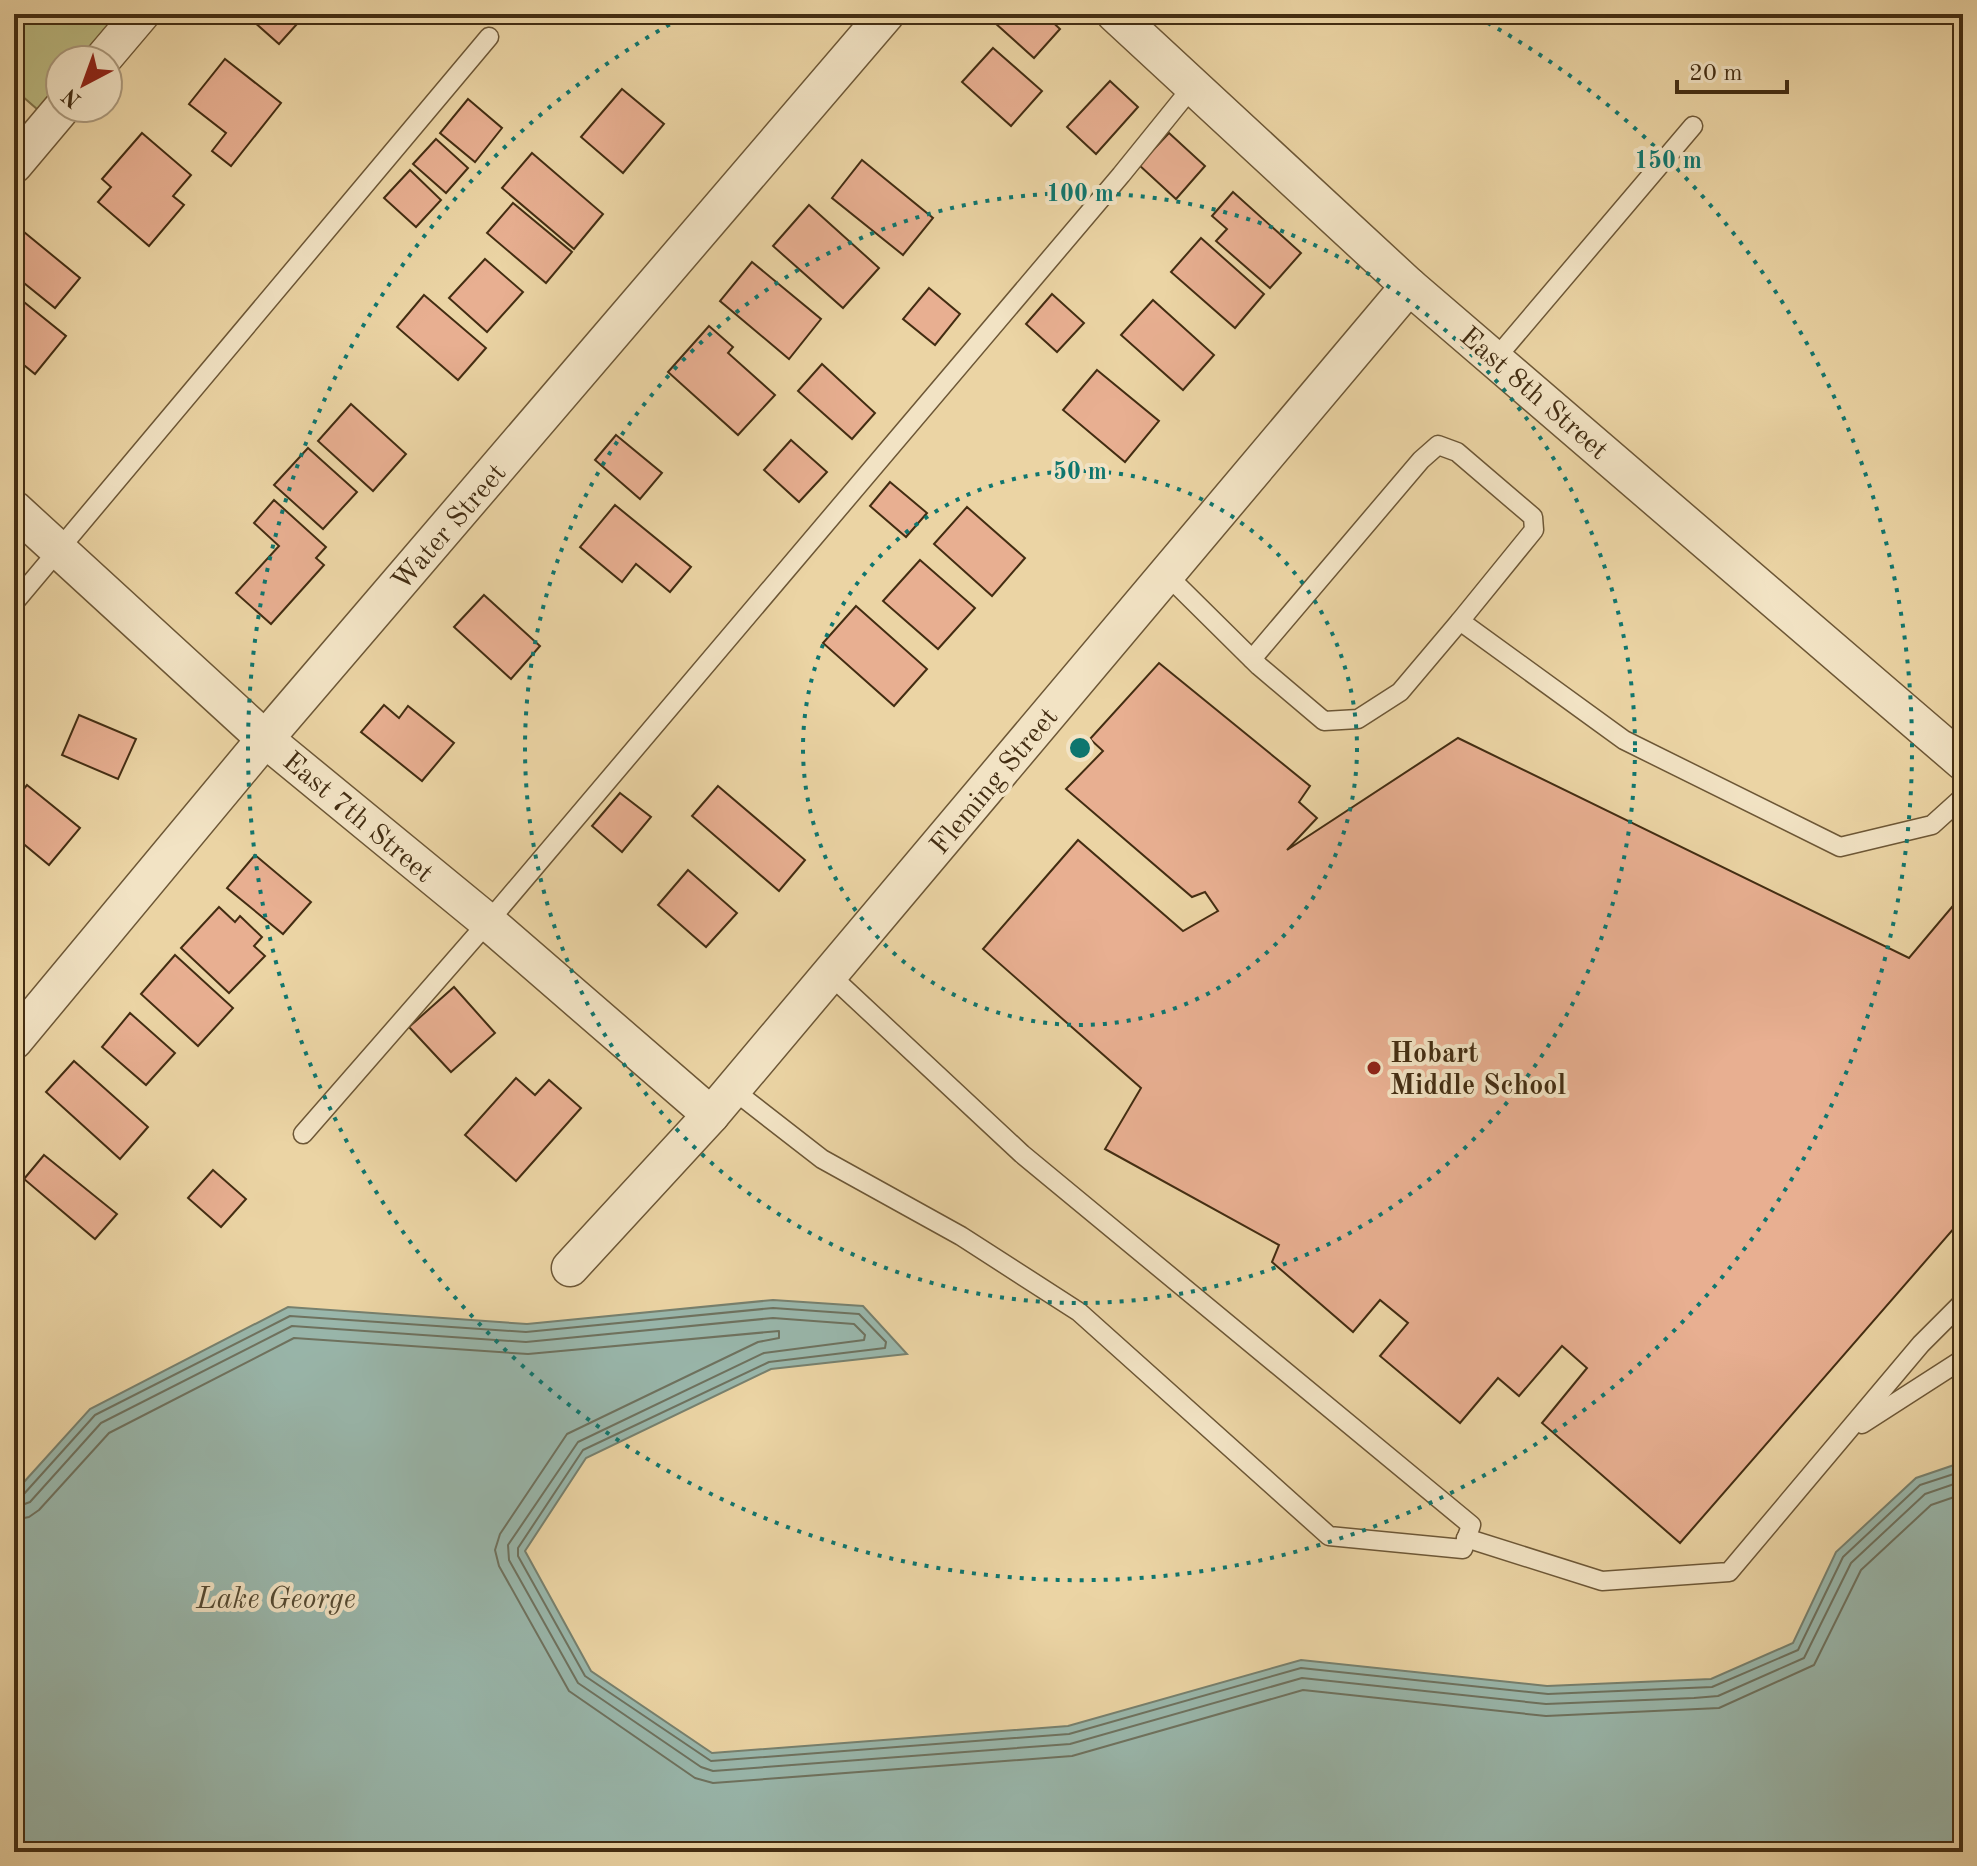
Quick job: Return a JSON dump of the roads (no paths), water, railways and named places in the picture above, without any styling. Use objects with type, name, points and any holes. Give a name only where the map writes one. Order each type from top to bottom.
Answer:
[{"type":"street","points":[[116,44],[141,14]]},
{"type":"street","name":"Water Street","points":[[14,1041],[265,739],[886,14]]},
{"type":"street","name":"East 8th Street","points":[[1115,14],[1409,286],[1963,762]]},
{"type":"street","points":[[14,165],[49,124]]},
{"type":"street","name":"Fleming Street","points":[[570,1268],[722,1102],[1409,286]]},
{"type":"street","name":"East 7th Street","points":[[14,509],[265,739],[488,922],[722,1102]]},
{"type":"lane","points":[[14,603],[489,37]]},
{"type":"lane","points":[[303,1134],[488,922],[1193,86]]},
{"type":"lane","points":[[1496,358],[1693,126]]},
{"type":"lane","points":[[1167,575],[1252,659],[1324,721],[1358,719],[1400,692],[1534,530],[1533,517],[1457,452],[1438,445],[1421,460],[1252,659]]},
{"type":"lane","points":[[1460,621],[1624,740],[1840,847],[1932,825],[1963,797]]},
{"type":"lane","points":[[722,1102],[961,1236],[1079,1312],[1329,1536],[1463,1549],[1471,1525],[1022,1154],[829,974]]},
{"type":"lane","points":[[1466,1538],[1602,1581],[1729,1572],[1921,1344],[1963,1302]]},
{"type":"lane","points":[[1846,1434],[1963,1359]]},
{"type":"water","name":"Lake George","points":[[773,1300],[863,1306],[907,1354],[771,1369],[586,1458],[525,1551],[591,1671],[712,1753],[1068,1726],[1301,1660],[1547,1686],[1711,1679],[1793,1643],[1836,1552],[1916,1478],[1963,1462],[1963,1852],[14,1852],[14,1493],[90,1409],[288,1307],[527,1324]]},
{"type":"place","name":"Hobart Middle School","points":[[1374,1068]]}]
